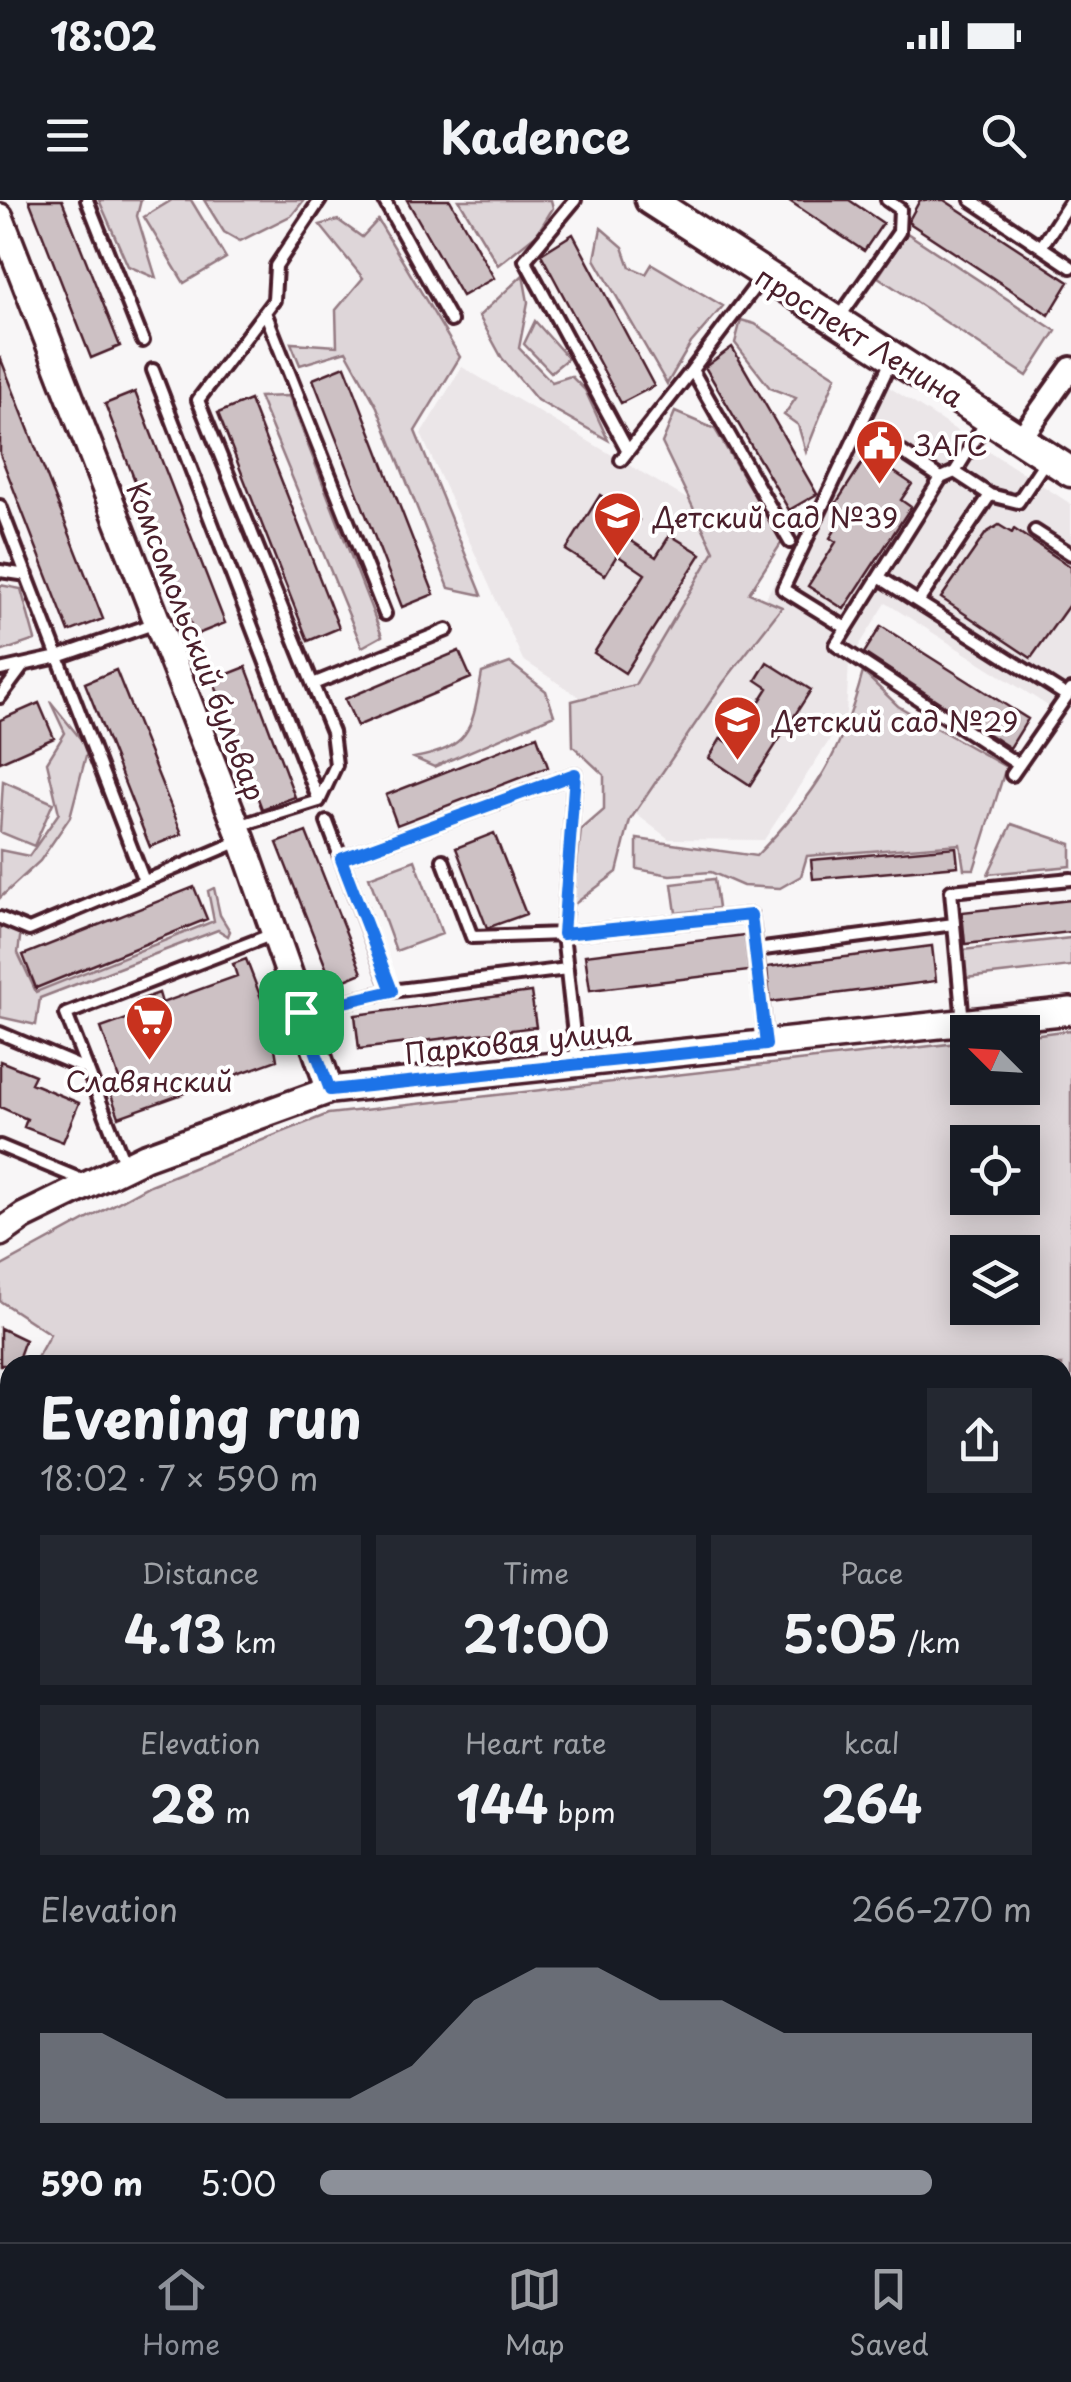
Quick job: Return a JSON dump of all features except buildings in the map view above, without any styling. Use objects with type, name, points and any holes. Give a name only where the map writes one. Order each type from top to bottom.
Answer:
[{"type":"main road","name":"проспект Ленина","points":[[650,200],[1060,464]]},
{"type":"street","name":"Комсомольский бульвар","points":[[3,233],[239,833],[330,1090]]},
{"type":"street","points":[[1021,438],[1071,368]]},
{"type":"street","name":"Парковая улица","points":[[1038,1015],[1071,1011]]},
{"type":"street","name":"Парковая улица","points":[[6,1223],[126,1166],[330,1090],[950,1025]]},
{"type":"lane","points":[[87,200],[143,341]]},
{"type":"lane","points":[[0,918],[28,930],[144,882],[239,833],[318,801],[336,765],[332,732],[198,400],[274,300],[276,266],[320,200]]},
{"type":"lane","points":[[384,200],[451,321]]},
{"type":"lane","points":[[575,200],[526,260],[624,456],[764,275]]},
{"type":"lane","points":[[837,322],[898,232],[903,204],[887,200]]},
{"type":"lane","points":[[971,200],[1071,267]]},
{"type":"lane","points":[[1041,247],[1071,201]]},
{"type":"lane","points":[[265,312],[385,614]]},
{"type":"lane","points":[[846,628],[783,588],[893,357]]},
{"type":"lane","points":[[154,370],[318,801]]},
{"type":"lane","points":[[692,370],[790,542]]},
{"type":"lane","points":[[879,577],[1069,693],[1016,770],[836,645],[846,628],[942,478],[955,472],[988,417]]},
{"type":"lane","points":[[861,425],[942,478]]},
{"type":"lane","points":[[955,472],[990,495],[1018,502],[1060,464]]},
{"type":"lane","points":[[918,602],[990,495]]},
{"type":"lane","points":[[0,506],[144,882]]},
{"type":"lane","points":[[1035,531],[1071,554]]},
{"type":"lane","points":[[0,571],[26,575]]},
{"type":"lane","points":[[0,670],[58,657],[157,622]]},
{"type":"lane","points":[[313,684],[447,630]]},
{"type":"lane","points":[[0,698],[24,665]]},
{"type":"lane","points":[[341,859],[575,774],[563,934],[577,1066]]},
{"type":"lane","points":[[327,822],[392,991]]},
{"type":"lane","points":[[444,860],[472,938],[563,934],[751,915],[766,1045]]},
{"type":"lane","points":[[962,1015],[951,891],[1071,878]]},
{"type":"lane","points":[[756,950],[954,924]]},
{"type":"lane","points":[[126,1166],[66,1014],[274,934]]},
{"type":"lane","points":[[301,1012],[392,991],[567,970]]},
{"type":"lane","points":[[0,1034],[88,1070]]},
{"type":"lane","points":[[0,1146],[88,1183]]},
{"type":"shaded area","points":[[99,200],[141,200],[137,216],[156,278],[128,266]]},
{"type":"shaded area","points":[[172,200],[191,200],[226,258],[184,283],[144,217]]},
{"type":"shaded area","points":[[204,200],[304,200],[292,215],[240,241],[224,232]]},
{"type":"shaded area","points":[[459,200],[551,200],[553,208],[537,234],[498,265]]},
{"type":"shaded area","points":[[338,220],[362,237],[378,220],[460,357],[415,431],[482,595],[449,588],[377,407],[346,351],[300,365],[291,343],[337,346],[336,310],[363,278],[320,225]]},
{"type":"shaded area","points":[[601,228],[623,247],[630,267],[646,274],[652,264],[723,306],[691,343],[667,384],[595,259]]},
{"type":"shaded area","points":[[907,233],[1056,331],[1027,376],[878,277]]},
{"type":"shaded area","points":[[523,275],[528,302],[519,348],[552,382],[571,376],[585,390],[608,440],[537,400],[502,358],[479,316]]},
{"type":"shaded area","points":[[741,320],[755,324],[836,376],[806,452],[798,425],[784,415],[796,398],[770,388],[735,343]]},
{"type":"shaded area","points":[[535,321],[568,358],[551,372],[524,344]]},
{"type":"shaded area","name":"Детский сад №39","points":[[462,367],[767,546],[642,738],[523,660],[421,434]]},
{"type":"shaded area","points":[[881,382],[1071,504],[1071,690],[1056,711],[886,603],[849,662],[846,715],[764,840],[669,839],[628,808],[761,607]]},
{"type":"shaded area","points":[[289,396],[382,636],[362,647],[259,397]]},
{"type":"shaded area","points":[[675,412],[715,429],[782,542],[749,593],[782,607],[723,683],[630,820],[617,872],[572,906],[581,830],[604,810],[604,775],[573,746],[572,701],[635,685],[714,551],[662,443]]},
{"type":"shaded area","points":[[0,585],[21,589],[35,640],[0,652]]},
{"type":"shaded area","points":[[510,663],[546,691],[554,715],[434,767],[414,758],[459,741],[472,721],[482,673]]},
{"type":"shaded area","points":[[863,672],[898,706],[1006,767],[974,869],[964,869],[960,844],[807,856],[801,876],[780,888],[743,886],[711,872],[670,875],[637,869],[637,839],[756,856],[795,813],[824,772],[845,728]]},
{"type":"shaded area","points":[[50,701],[88,748],[70,817],[40,861],[0,898],[0,850],[29,856],[59,813],[47,762],[65,733]]},
{"type":"shaded area","points":[[3,781],[53,803],[34,846],[0,832]]},
{"type":"shaded area","points":[[1012,824],[1071,844],[1071,866],[988,874]]},
{"type":"shaded area","points":[[415,860],[442,934],[396,951],[369,877]]},
{"type":"shaded area","points":[[714,879],[718,908],[676,913],[672,884]]},
{"type":"shaded area","points":[[214,888],[220,915],[230,931],[228,936],[218,930],[40,998],[36,1025],[0,1017],[0,924],[22,923],[18,953],[36,992],[214,921],[208,891]]},
{"type":"shaded area","points":[[1071,938],[1071,966],[965,978],[962,950]]},
{"type":"shaded area","points":[[1071,1030],[1071,1355],[38,1355],[50,1334],[0,1301],[0,1267],[150,1185],[328,1114],[950,1044],[950,1105],[1040,1105],[1040,1034]]},
{"type":"place","name":"ЗАГС","points":[[880,486]]},
{"type":"place","name":"Детский сад №39","points":[[618,558]]},
{"type":"place","name":"Детский сад №29","points":[[737,762]]},
{"type":"place","name":"Славянский","points":[[149,1062]]},
{"type":"route","points":[[575,774],[563,934],[751,915],[766,1045],[330,1090],[301,1012],[392,991],[341,859],[575,774]]}]
